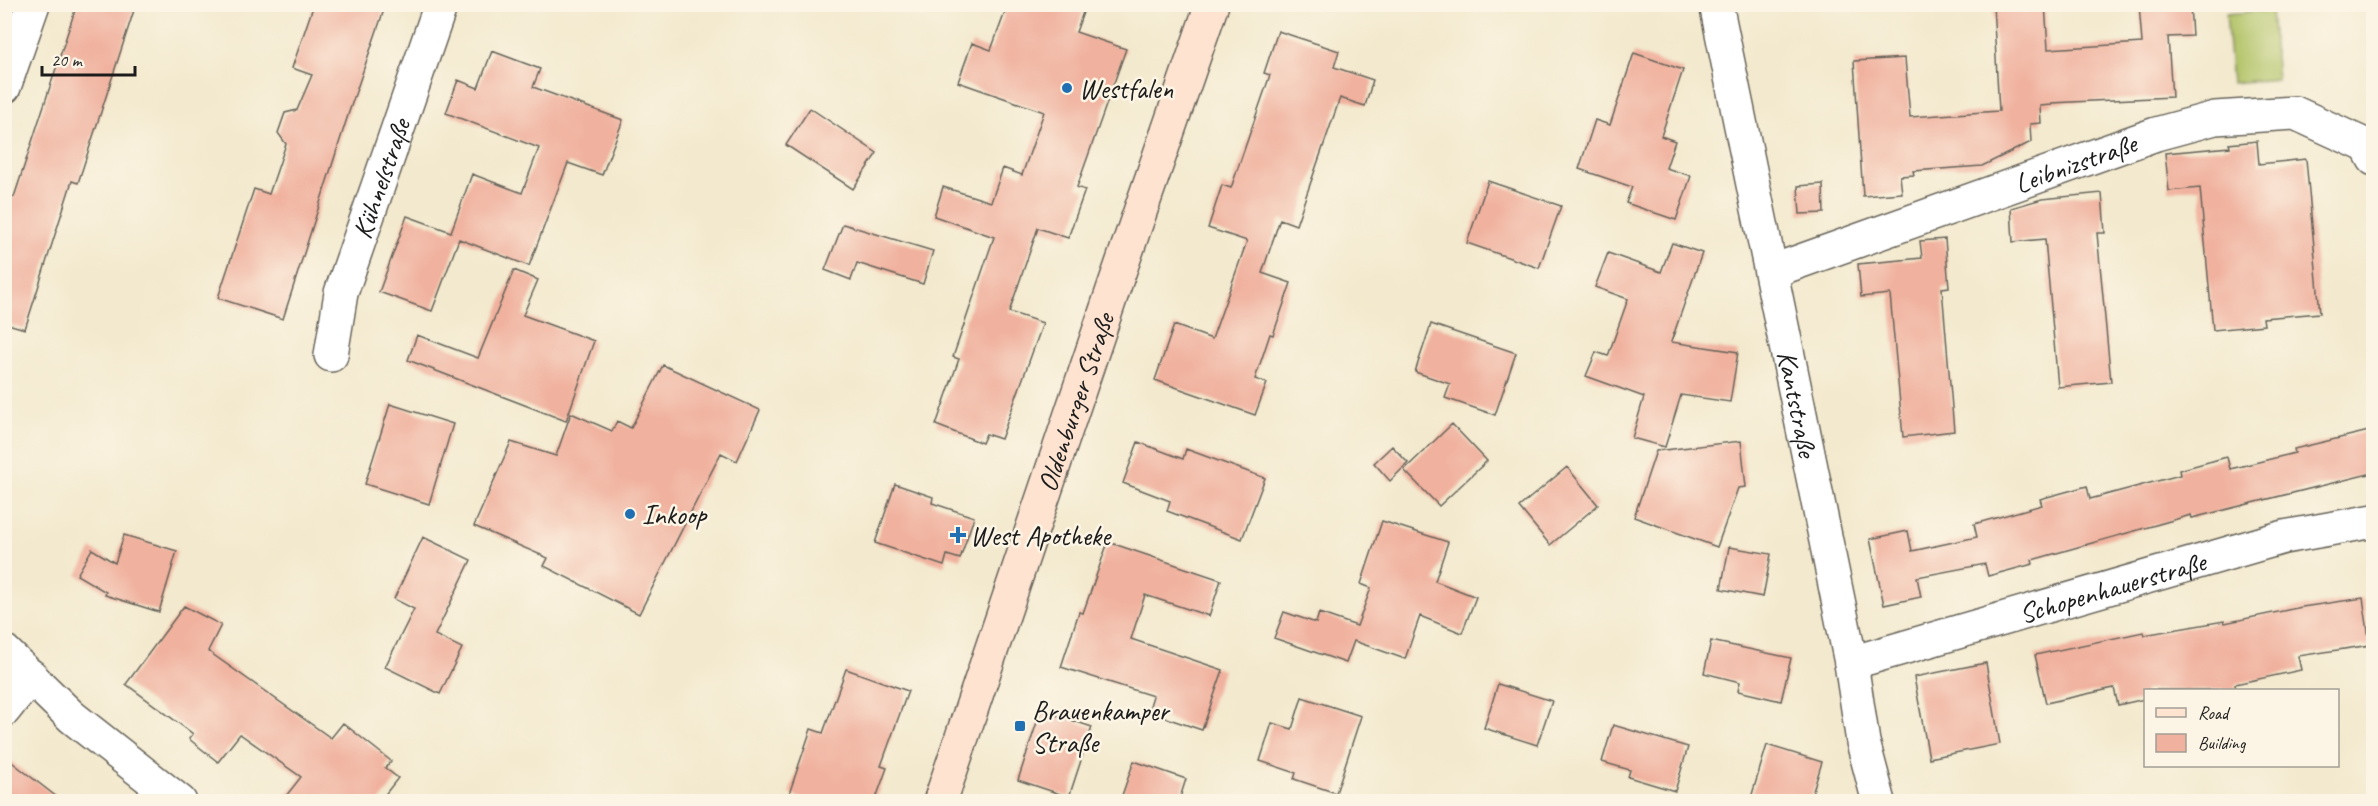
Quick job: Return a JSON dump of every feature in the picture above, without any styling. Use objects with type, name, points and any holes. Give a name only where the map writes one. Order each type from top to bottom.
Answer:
[{"type":"main road","name":"Oldenburger Straße","points":[[940,801],[1212,4]]},
{"type":"street","points":[[4,87],[33,4]]},
{"type":"street","name":"Kühnelstraße","points":[[331,355],[341,293],[441,4]]},
{"type":"street","name":"Kantstraße","points":[[1716,4],[1773,271],[1851,663],[1863,741],[1879,801]]},
{"type":"street","name":"Leibnizstraße","points":[[1773,271],[2156,134],[2215,118],[2295,113],[2367,146],[2373,159]]},
{"type":"street","name":"Schopenhauerstraße","points":[[1851,663],[2284,537],[2373,521]]},
{"type":"street","points":[[4,651],[72,717],[180,801]]},
{"type":"street","points":[[4,710],[31,676]]},
{"type":"green space","points":[[2271,10],[2277,79],[2232,83],[2226,14]]},
{"type":"building","points":[[77,4],[136,4],[78,183],[72,181],[25,329],[4,323],[4,217],[11,196],[14,197]]},
{"type":"building","points":[[314,4],[386,4],[283,319],[218,298],[254,189],[269,194],[286,144],[278,133],[285,113],[297,110],[312,75],[292,68]]},
{"type":"building","points":[[1008,4],[1086,4],[1076,32],[1126,49],[1077,187],[1085,190],[1068,238],[1038,228],[1009,312],[1043,323],[1001,439],[986,434],[982,443],[936,425],[959,359],[953,357],[994,237],[934,216],[943,187],[991,202],[1003,168],[1022,175],[1044,112],[958,82],[972,43],[991,50]]},
{"type":"building","points":[[1993,4],[2045,4],[2048,49],[2142,43],[2139,4],[2190,4],[2192,36],[2168,37],[2172,97],[2052,103],[2052,105],[2040,106],[2041,123],[2030,124],[2031,142],[1982,166],[1913,171],[1914,175],[1900,176],[1902,193],[1863,196],[1854,61],[1905,58],[1910,117],[1999,111]]},
{"type":"building","points":[[1278,31],[1339,51],[1334,67],[1373,80],[1365,106],[1340,98],[1296,225],[1280,219],[1262,273],[1291,283],[1255,379],[1267,383],[1255,415],[1155,380],[1174,325],[1212,339],[1247,241],[1208,228],[1222,185],[1231,188],[1270,75],[1264,73]]},
{"type":"building","points":[[492,51],[540,69],[533,87],[623,120],[602,175],[568,163],[529,266],[459,239],[432,311],[379,292],[407,216],[451,232],[472,174],[522,193],[539,148],[446,113],[458,80],[478,88]]},
{"type":"building","points":[[1634,53],[1683,70],[1661,136],[1675,141],[1666,168],[1691,176],[1676,220],[1626,203],[1632,187],[1579,169],[1595,120],[1610,125]]},
{"type":"building","points":[[810,108],[877,153],[853,189],[786,145]]},
{"type":"building","points":[[2257,141],[2259,164],[2306,159],[2320,313],[2263,318],[2264,325],[2213,330],[2200,188],[2169,191],[2165,153],[2230,147],[2229,144]]},
{"type":"building","points":[[1488,181],[1561,206],[1539,268],[1467,243]]},
{"type":"building","points":[[1823,184],[1824,213],[1800,214],[1798,186]]},
{"type":"building","points":[[2102,193],[2105,233],[2097,233],[2111,382],[2058,387],[2045,239],[2013,242],[2011,208],[2042,199]]},
{"type":"building","points":[[843,224],[933,251],[923,284],[857,263],[851,280],[825,270]]},
{"type":"building","points":[[1945,239],[1949,287],[1942,288],[1954,431],[1903,437],[1890,294],[1861,297],[1858,264],[1922,258],[1920,241]]},
{"type":"building","points":[[1672,243],[1702,253],[1671,342],[1738,352],[1730,402],[1681,395],[1665,447],[1632,438],[1644,397],[1586,376],[1596,352],[1608,356],[1628,299],[1595,287],[1608,253],[1661,272]]},
{"type":"building","points":[[514,270],[538,280],[523,315],[594,341],[566,421],[408,360],[417,335],[478,358]]},
{"type":"building","points":[[1431,324],[1516,353],[1495,415],[1445,398],[1450,384],[1415,372]]},
{"type":"building","name":"Inkoop","points":[[663,365],[760,410],[737,461],[721,453],[639,614],[544,566],[548,558],[474,526],[511,442],[556,456],[571,413],[612,431],[617,421],[631,428]]},
{"type":"building","points":[[390,404],[453,424],[429,504],[365,484]]},
{"type":"building","points":[[1452,424],[1487,461],[1439,506],[1404,470]]},
{"type":"building","points":[[2373,430],[2373,473],[2192,518],[2191,515],[2032,560],[2033,564],[1988,576],[1985,564],[1917,577],[1921,597],[1884,605],[1870,539],[1908,531],[1912,551],[1977,537],[1974,524],[2042,505],[2040,499],[2087,486],[2090,499],[2180,475],[2179,470],[2227,457],[2230,469],[2295,453],[2294,449]]},
{"type":"building","points":[[1741,441],[1746,487],[1738,488],[1717,547],[1634,517],[1656,451]]},
{"type":"building","points":[[1138,442],[1183,459],[1186,449],[1265,478],[1242,539],[1167,511],[1170,501],[1123,483]]},
{"type":"building","points":[[1392,446],[1408,463],[1390,481],[1374,463]]},
{"type":"building","points":[[1567,467],[1598,505],[1550,545],[1519,507]]},
{"type":"building","points":[[895,484],[933,497],[932,503],[974,517],[960,559],[947,555],[944,566],[875,543]]},
{"type":"building","points":[[1382,521],[1448,542],[1435,581],[1476,597],[1462,633],[1420,616],[1405,659],[1354,641],[1346,663],[1274,638],[1284,612],[1316,623],[1319,613],[1357,626],[1371,588],[1361,584]]},
{"type":"building","points":[[124,535],[177,551],[159,612],[105,595],[106,592],[77,575],[92,549],[115,563]]},
{"type":"building","points":[[423,537],[471,560],[435,635],[462,648],[440,694],[385,667],[414,609],[394,599]]},
{"type":"building","points":[[1108,542],[1221,580],[1209,616],[1145,595],[1131,639],[1223,670],[1202,730],[1148,712],[1153,696],[1061,667],[1079,612],[1083,613]]},
{"type":"building","points":[[1729,547],[1771,554],[1763,597],[1721,589]]},
{"type":"building","points":[[2363,598],[2370,645],[2298,656],[2301,670],[2235,684],[2236,689],[2144,689],[2144,699],[2118,705],[2114,688],[2046,703],[2035,655],[2143,632],[2144,635],[2224,621],[2225,623],[2302,607]]},
{"type":"building","points":[[184,606],[221,625],[208,651],[331,738],[343,723],[391,761],[385,768],[398,778],[380,801],[282,801],[301,777],[240,734],[218,762],[189,739],[193,734],[126,684]]},
{"type":"building","points":[[1711,641],[1791,658],[1781,701],[1738,691],[1740,682],[1704,673]]},
{"type":"building","points":[[1986,663],[2000,744],[1929,758],[1914,677]]},
{"type":"building","points":[[846,669],[908,691],[881,766],[887,768],[875,801],[808,801],[789,794],[811,729],[823,733]]},
{"type":"building","points":[[1498,684],[1552,701],[1537,745],[1484,728]]},
{"type":"building","points":[[1302,697],[1361,716],[1336,793],[1294,779],[1296,773],[1260,761],[1272,723],[1292,729]]},
{"type":"building","points":[[1041,710],[1092,727],[1069,797],[1018,780]]},
{"type":"building","points":[[1613,725],[1688,747],[1675,791],[1628,777],[1630,770],[1602,762]]},
{"type":"building","points":[[1767,745],[1822,762],[1810,801],[1750,801]]},
{"type":"building","points":[[4,756],[62,801],[4,801]]},
{"type":"building","points":[[1134,761],[1186,779],[1179,801],[1120,801]]},
{"type":"place","name":"Westfalen","points":[[1067,88]]},
{"type":"place","name":"Inkoop","points":[[630,514]]},
{"type":"place","name":"West Apotheke","points":[[958,535]]},
{"type":"place","name":"Brauenkamper Straße","points":[[1020,726]]}]
